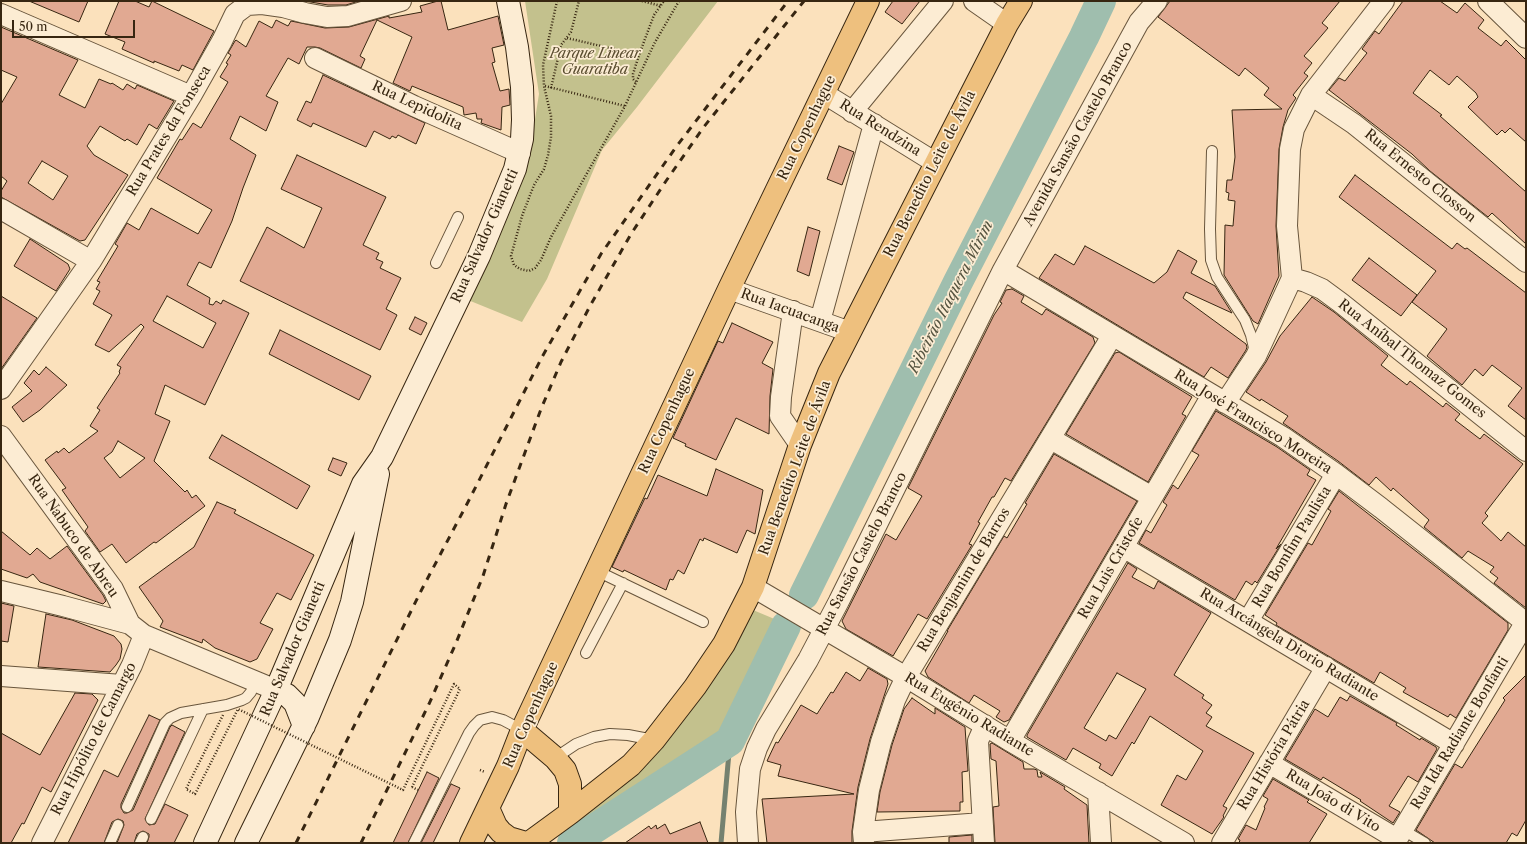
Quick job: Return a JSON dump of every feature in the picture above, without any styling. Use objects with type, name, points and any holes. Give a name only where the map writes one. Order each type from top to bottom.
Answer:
[{"type":"main road","name":"Rua Copenhague","points":[[471,843],[508,766],[522,730],[729,289],[868,1]]},
{"type":"main road","name":"Rua Benedito Leite de Ávila","points":[[528,843],[570,813],[631,765],[654,740],[695,687],[720,650],[753,587],[800,445],[829,373],[1007,24],[1021,1]]},
{"type":"main road","name":"Rua Salvador Gianetti","points":[[205,843],[276,690],[363,484],[382,457],[478,256],[515,169],[520,153],[523,120],[522,87],[511,2]]},
{"type":"main road","name":"Rua Salvador Gianetti","points":[[246,843],[304,726],[340,640],[352,602],[382,457]]},
{"type":"main road","points":[[276,690],[287,695],[295,702],[304,726]]},
{"type":"main road","points":[[522,730],[553,756],[565,770],[570,784],[570,813]]},
{"type":"main road","points":[[508,766],[523,760],[553,756]]},
{"type":"main road","points":[[488,808],[496,826],[501,832],[509,838],[528,843]]},
{"type":"street","name":"Rua Prates da Fonseca","points":[[1,389],[91,261],[190,96],[222,41],[235,14],[247,5],[262,4],[327,17],[348,16],[401,1]]},
{"type":"street","points":[[852,112],[943,1]]},
{"type":"street","points":[[974,1],[1007,24]]},
{"type":"street","name":"Avenida Sansão Castelo Branco","points":[[1003,270],[1139,22],[1157,1]]},
{"type":"street","points":[[1292,278],[1287,226],[1290,148],[1294,129],[1311,95],[1384,1]]},
{"type":"street","points":[[1488,1],[1526,38]]},
{"type":"street","points":[[1,14],[190,96]]},
{"type":"street","name":"Rua Lepidolita","points":[[315,58],[414,106],[520,153]]},
{"type":"street","name":"Rua Rendzina","points":[[823,93],[936,163]]},
{"type":"street","name":"Rua Ernesto Closson","points":[[1311,95],[1354,124],[1526,262]]},
{"type":"street","points":[[820,321],[874,124]]},
{"type":"street","points":[[1,209],[91,261]]},
{"type":"street","name":"Rua José Francisco Moreira","points":[[1003,270],[1283,437],[1336,474],[1526,623]]},
{"type":"street","name":"Rua Sansão Castelo Branco","points":[[748,843],[746,812],[750,769],[757,748],[766,729],[808,660],[819,626],[874,532],[1003,270]]},
{"type":"street","name":"Rua Luis Cristofe","points":[[1010,740],[1124,548],[1152,497],[1218,399],[1256,356],[1292,278]]},
{"type":"street","name":"Rua Aníbal Thomaz Gomes","points":[[1292,278],[1322,289],[1341,303],[1526,451]]},
{"type":"street","name":"Rua Iacuacanga","points":[[729,289],[850,332]]},
{"type":"street","points":[[793,311],[781,397],[780,416],[800,445]]},
{"type":"street","name":"Rua Benjamim de Barros","points":[[863,837],[869,790],[881,742],[895,700],[906,677],[1112,336]]},
{"type":"street","name":"Rua Nabuco de Abreu","points":[[1,436],[112,589],[137,629]]},
{"type":"street","points":[[1051,439],[1152,497]]},
{"type":"street","name":"Rua Bomfim Paulista","points":[[1248,621],[1336,474]]},
{"type":"street","name":"Rua Arcângela Diorio Radiante","points":[[1124,548],[1454,744]]},
{"type":"street","name":"Rua Eugênio Radiante","points":[[753,587],[1184,843]]},
{"type":"street","points":[[1,591],[63,606],[137,629],[276,690]]},
{"type":"street","name":"Rua Ida Radiante Bonfanti","points":[[1398,837],[1526,623]]},
{"type":"street","name":"Rua Hipólito de Camargo","points":[[42,843],[132,665],[137,629]]},
{"type":"street","name":"Rua História Pátria","points":[[1222,843],[1326,667]]},
{"type":"street","points":[[1,676],[122,685]]},
{"type":"street","points":[[984,843],[978,741],[985,725]]},
{"type":"street","name":"Rua João di Vito","points":[[1269,762],[1398,837]]},
{"type":"street","points":[[1098,792],[1101,843]]},
{"type":"street","points":[[863,837],[982,823]]},
{"type":"lane","points":[[1212,151],[1210,229],[1211,260],[1217,277],[1245,320],[1251,335],[1256,356]]},
{"type":"lane","points":[[436,263],[458,217]]},
{"type":"lane","points":[[597,571],[703,622]]},
{"type":"lane","points":[[586,653],[623,584]]},
{"type":"lane","points":[[127,807],[165,723],[175,715],[228,705],[246,698],[251,692],[255,681]]},
{"type":"lane","points":[[152,819],[203,709]]},
{"type":"lane","points":[[414,843],[469,733],[474,726],[480,720],[492,717],[503,720],[522,730]]},
{"type":"lane","points":[[553,756],[576,744],[594,737],[610,734],[628,735],[654,740]]},
{"type":"lane","points":[[110,843],[118,825]]},
{"type":"lane","points":[[1398,837],[1424,843]]},
{"type":"path","points":[[557,1],[543,65],[544,86],[551,116],[551,137],[544,169],[534,185],[522,216],[511,256],[514,265],[520,269],[529,271],[535,268],[541,260],[555,231],[625,106],[654,44],[679,1]]},
{"type":"path","points":[[552,88],[562,45],[571,32],[578,1]]},
{"type":"path","points":[[642,1],[661,6]]},
{"type":"path","points":[[636,82],[633,74],[639,55],[654,15],[664,1]]},
{"type":"path","points":[[567,38],[639,55]]},
{"type":"path","points":[[544,86],[625,106]]},
{"type":"path","points":[[223,715],[186,789],[195,794],[238,709],[403,790],[454,684],[460,689],[412,786],[418,790]]},
{"type":"green space","name":"Parque Linear Guaratiba","points":[[525,1],[718,1],[637,107],[602,150],[547,279],[522,322],[468,300],[529,157],[539,94]]},
{"type":"green space","points":[[753,610],[784,623],[728,734],[720,743],[672,768],[571,830],[568,824]]},
{"type":"building","points":[[29,1],[88,1],[79,22]]},
{"type":"building","points":[[119,1],[135,1],[149,7],[152,1],[214,31],[193,70],[182,65],[179,71],[154,61],[154,63],[122,49],[125,42],[105,34]]},
{"type":"building","points":[[305,1],[359,1],[346,5],[328,5]]},
{"type":"building","points":[[441,1],[448,30],[498,16],[504,45],[492,48],[495,62],[492,63],[500,91],[509,89],[510,105],[502,107],[501,130],[481,123],[482,119],[477,119],[476,113],[464,115],[463,107],[412,86],[410,91],[393,83],[412,37],[377,20],[360,56],[365,59],[361,68],[315,47],[307,47],[299,64],[288,58],[266,96],[278,102],[266,131],[240,116],[230,139],[256,155],[232,221],[211,268],[199,262],[187,285],[210,298],[209,304],[213,305],[216,301],[221,304],[223,300],[249,313],[205,405],[165,385],[155,414],[170,421],[154,461],[185,492],[187,490],[192,498],[196,495],[205,506],[156,543],[154,542],[126,563],[112,544],[100,552],[85,531],[88,527],[62,490],[66,488],[45,460],[57,451],[58,453],[64,448],[69,453],[98,431],[90,426],[100,410],[97,408],[120,373],[121,367],[117,365],[144,327],[141,324],[109,352],[95,345],[112,315],[93,304],[100,291],[96,289],[100,282],[97,281],[118,246],[115,244],[127,223],[139,230],[151,208],[198,234],[212,210],[157,178],[180,139],[182,140],[193,123],[201,128],[228,82],[220,77],[228,64],[226,63],[231,55],[228,53],[236,40],[246,47],[259,21],[272,28],[276,20],[288,26],[291,21],[325,28],[349,27],[389,16],[389,18],[422,12],[420,6]],"holes":[[[167,296],[216,323],[203,348],[153,321]],[[118,441],[145,458],[120,478],[104,458],[112,452]]]},
{"type":"building","points":[[893,1],[920,1],[902,24],[885,12]]},
{"type":"building","points":[[1170,1],[1340,1],[1322,23],[1328,28],[1304,56],[1312,63],[1304,73],[1308,76],[1293,95],[1296,98],[1288,110],[1283,127],[1279,149],[1276,226],[1279,276],[1258,324],[1253,321],[1224,275],[1225,225],[1233,226],[1235,201],[1228,200],[1229,193],[1226,192],[1227,180],[1232,180],[1235,157],[1232,110],[1282,109],[1264,95],[1269,88],[1245,68],[1239,76],[1158,17]]},
{"type":"building","points":[[1403,1],[1440,1],[1457,13],[1465,3],[1484,20],[1478,28],[1501,46],[1506,40],[1526,60],[1526,142],[1510,128],[1505,133],[1502,130],[1497,135],[1468,107],[1478,97],[1476,93],[1457,76],[1449,85],[1430,70],[1413,93],[1442,115],[1440,116],[1526,192],[1526,244],[1492,213],[1488,217],[1430,171],[1412,154],[1329,90],[1339,78],[1345,81],[1367,53],[1362,49],[1375,31],[1379,34]]},
{"type":"building","points":[[1,27],[78,60],[59,95],[85,108],[99,79],[111,84],[112,83],[123,90],[127,84],[135,89],[137,85],[174,101],[157,129],[149,124],[137,145],[127,139],[125,141],[100,126],[87,146],[94,155],[128,175],[85,240],[80,241],[1,197],[1,191],[7,181],[1,176],[1,104],[17,77],[1,70]],"holes":[[[42,161],[68,176],[53,200],[28,183]]]},
{"type":"building","points":[[323,75],[425,123],[416,144],[398,135],[396,138],[392,136],[390,139],[374,131],[366,147],[313,123],[311,127],[297,120],[306,101],[311,103]]},
{"type":"building","points":[[839,146],[854,152],[842,185],[827,179]]},
{"type":"building","points":[[297,155],[386,197],[363,245],[379,253],[376,259],[383,262],[380,268],[401,278],[386,309],[397,315],[380,350],[240,281],[267,227],[304,248],[322,208],[281,189]]},
{"type":"building","points":[[1355,175],[1452,249],[1457,243],[1465,249],[1467,248],[1526,293],[1526,420],[1508,406],[1522,388],[1492,365],[1483,376],[1475,369],[1462,385],[1427,356],[1447,329],[1412,302],[1436,271],[1339,197]]},
{"type":"building","points":[[808,227],[820,231],[809,276],[797,271]]},
{"type":"building","points":[[30,239],[68,264],[70,269],[56,291],[14,266]]},
{"type":"building","points":[[1085,246],[1154,283],[1167,272],[1178,250],[1197,261],[1191,273],[1215,286],[1232,313],[1186,292],[1183,298],[1246,344],[1247,347],[1228,378],[1211,367],[1204,377],[1039,278],[1055,254],[1074,265]]},
{"type":"building","points":[[1369,258],[1417,295],[1401,316],[1352,280]]},
{"type":"building","points":[[1012,289],[1024,296],[1021,302],[1042,315],[1046,309],[1093,337],[1095,343],[1011,481],[1005,478],[994,497],[992,497],[978,522],[980,523],[969,544],[972,545],[927,619],[918,614],[893,656],[846,629],[842,621],[886,534],[896,540],[922,496],[908,488],[994,315],[1002,303],[1000,302],[1006,290]]},
{"type":"building","points":[[1,296],[37,318],[1,369]]},
{"type":"building","points":[[1312,297],[1334,312],[1388,356],[1381,365],[1407,385],[1410,381],[1443,407],[1446,403],[1460,414],[1455,420],[1480,439],[1484,434],[1523,464],[1485,513],[1488,516],[1482,523],[1501,541],[1508,532],[1526,547],[1526,608],[1494,583],[1498,578],[1490,572],[1494,567],[1468,551],[1462,558],[1424,527],[1429,520],[1393,488],[1391,491],[1376,477],[1369,485],[1338,461],[1283,423],[1288,416],[1261,399],[1260,401],[1246,392],[1266,362],[1280,336]]},
{"type":"building","points":[[415,317],[427,323],[421,335],[409,329]]},
{"type":"building","points":[[732,323],[773,342],[762,363],[773,369],[770,396],[769,434],[736,418],[716,460],[685,446],[686,444],[673,438],[718,341],[723,343]]},
{"type":"building","points":[[280,330],[371,376],[359,400],[269,354]]},
{"type":"building","points":[[1119,352],[1192,397],[1182,414],[1186,416],[1148,482],[1066,434],[1115,353]]},
{"type":"building","points":[[46,367],[67,385],[40,410],[23,422],[12,407],[32,391],[24,383],[34,370],[39,375]]},
{"type":"building","points":[[1216,411],[1277,447],[1310,470],[1307,475],[1316,480],[1276,549],[1281,544],[1257,583],[1255,581],[1252,585],[1246,581],[1235,600],[1139,543],[1146,530],[1151,533],[1167,505],[1163,502],[1173,485],[1178,489],[1199,455],[1192,451]]},
{"type":"building","points":[[222,435],[310,486],[297,509],[209,458]]},
{"type":"building","points":[[1054,454],[1137,501],[1009,720],[1004,722],[996,717],[1000,711],[974,695],[969,703],[928,677],[925,671],[947,631],[1004,536],[1007,538],[1027,504],[1025,503]]},
{"type":"building","points":[[333,458],[347,463],[341,476],[328,470]]},
{"type":"building","points":[[716,469],[763,490],[755,534],[747,530],[737,553],[704,538],[703,541],[700,539],[684,574],[678,570],[673,580],[670,579],[666,590],[624,570],[623,572],[612,567],[645,498],[647,499],[658,475],[707,496]]},
{"type":"building","points":[[1339,491],[1508,623],[1508,630],[1456,718],[1450,714],[1448,717],[1403,692],[1406,688],[1380,672],[1374,683],[1276,625],[1277,623],[1265,615],[1308,543],[1312,545],[1331,511],[1328,509]]},
{"type":"building","points":[[217,502],[236,510],[234,513],[314,555],[291,600],[277,593],[260,623],[273,629],[257,659],[250,662],[215,648],[203,639],[202,643],[160,627],[163,621],[139,587],[194,547]]},
{"type":"building","points":[[1,531],[30,555],[37,548],[50,559],[67,546],[106,601],[103,604],[40,582],[33,574],[27,578],[1,569]]},
{"type":"building","points":[[1128,563],[1137,569],[1132,577],[1154,589],[1158,581],[1211,613],[1174,675],[1204,695],[1202,698],[1212,705],[1206,713],[1212,717],[1206,726],[1254,753],[1223,806],[1227,808],[1223,816],[1224,817],[1212,834],[1161,805],[1177,775],[1186,780],[1203,751],[1150,716],[1134,744],[1132,742],[1112,776],[1099,768],[1101,764],[1073,748],[1066,760],[1027,737]],"holes":[[[1117,673],[1146,689],[1116,739],[1109,735],[1106,741],[1084,728]]]},
{"type":"building","points":[[1,603],[14,606],[8,642],[1,641]]},
{"type":"building","points":[[46,614],[72,620],[114,636],[121,644],[122,649],[120,659],[116,665],[110,672],[38,667]]},
{"type":"building","points":[[868,668],[887,679],[888,684],[870,739],[858,787],[852,831],[852,843],[767,843],[762,799],[854,794],[778,776],[781,765],[767,761],[776,742],[778,743],[801,705],[817,714],[831,692],[833,693],[846,672],[860,681]]},
{"type":"building","points":[[1526,675],[1526,820],[1517,836],[1512,833],[1506,843],[1435,843],[1416,830],[1455,764],[1462,768],[1505,700],[1503,698]]},
{"type":"building","points":[[75,693],[92,694],[98,700],[51,792],[42,787],[24,824],[22,823],[11,843],[1,843],[1,733],[40,755]]},
{"type":"building","points":[[1350,696],[1397,723],[1396,725],[1420,740],[1421,738],[1437,749],[1418,782],[1408,776],[1389,806],[1400,812],[1393,823],[1360,801],[1361,800],[1323,777],[1321,780],[1285,759],[1315,709],[1328,717],[1340,697],[1347,701]]},
{"type":"building","points":[[912,698],[935,714],[935,708],[965,727],[968,771],[962,772],[963,802],[960,802],[960,811],[877,812],[880,792],[892,745],[904,709]]},
{"type":"building","points":[[149,715],[160,720],[121,804],[121,808],[124,813],[133,810],[170,727],[172,725],[185,732],[145,819],[149,825],[155,824],[165,804],[188,815],[174,843],[147,843],[149,834],[143,831],[137,834],[134,843],[117,843],[124,825],[123,821],[118,819],[112,822],[104,843],[68,843],[104,770],[118,777]]},
{"type":"building","points":[[992,743],[1023,762],[1024,769],[1037,770],[1038,777],[1042,777],[1040,772],[1065,787],[1064,789],[1087,805],[1089,843],[995,843],[993,807],[999,806],[996,761],[991,759],[990,744]]},
{"type":"building","points":[[427,772],[439,778],[408,843],[393,843]]},
{"type":"building","points":[[1273,779],[1309,800],[1307,802],[1327,814],[1309,843],[1239,843],[1240,840],[1238,839],[1246,825],[1256,830],[1268,799],[1263,796]]},
{"type":"building","points":[[451,784],[460,788],[433,843],[421,843]]},
{"type":"building","points":[[700,822],[708,843],[625,843],[649,826],[651,829],[656,825],[657,829],[665,824],[670,834]]},
{"type":"building","points":[[972,835],[972,843],[949,843],[949,837]]},
{"type":"waterway","name":"Ribeirão Itaquera Mirim","points":[[804,595],[958,282],[1101,1]]},
{"type":"waterway","name":"Ribeirão Itaquera Mirim","points":[[572,843],[730,741],[786,626]]},
{"type":"waterway","points":[[721,843],[730,741]]},
{"type":"railway","points":[[296,843],[422,589],[542,357],[601,254],[676,147],[788,1]]},
{"type":"railway","points":[[361,843],[429,704],[456,643],[483,576],[506,504],[541,409],[561,362],[590,306],[631,234],[703,128],[804,1]]}]
